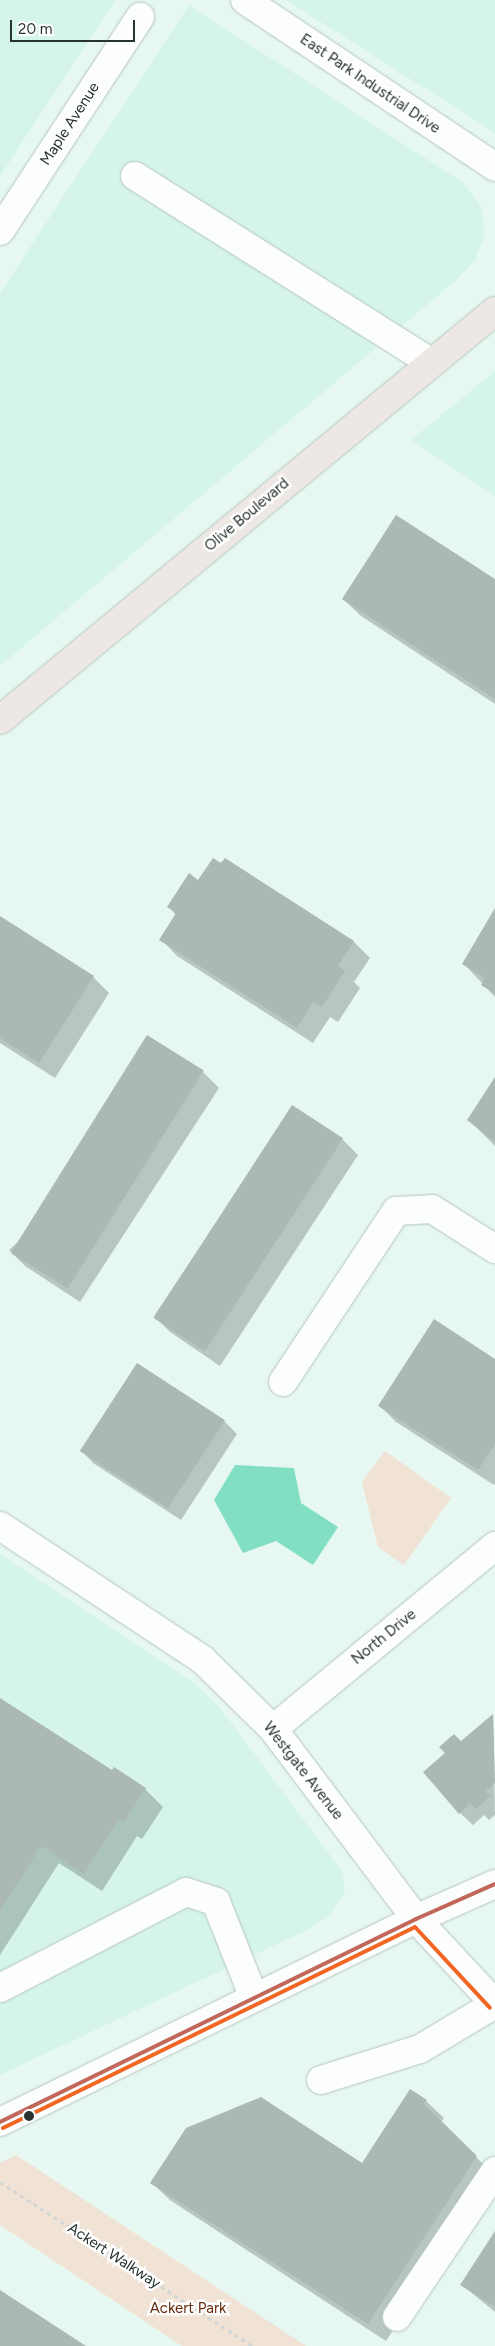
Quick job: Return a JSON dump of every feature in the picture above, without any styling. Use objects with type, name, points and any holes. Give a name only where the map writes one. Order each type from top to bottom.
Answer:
[{"type":"main road","name":"Olive Boulevard","points":[[0,720],[495,311]]},
{"type":"street","name":"East Park Industrial Drive","points":[[245,0],[495,168]]},
{"type":"street","name":"Maple Avenue","points":[[0,231],[140,17]]},
{"type":"street","points":[[135,176],[432,363]]},
{"type":"street","points":[[283,1382],[396,1212],[432,1209],[495,1250]]},
{"type":"street","name":"Westgate Avenue","points":[[0,1526],[203,1660],[273,1729],[416,1919],[495,2004]]},
{"type":"street","name":"North Drive","points":[[273,1729],[495,1546]]},
{"type":"street","points":[[0,2122],[416,1919],[495,1884]]},
{"type":"street","points":[[0,1988],[186,1892],[216,1902],[254,1998]]},
{"type":"street","points":[[321,2080],[420,2049],[495,2004]]},
{"type":"street","points":[[397,2317],[495,2171]]},
{"type":"path","name":"Ackert Walkway","points":[[0,2182],[253,2346]]},
{"type":"shaded area","points":[[0,0],[116,0],[0,176]]},
{"type":"shaded area","points":[[286,0],[495,0],[495,133]]},
{"type":"shaded area","points":[[189,5],[462,182],[481,206],[485,234],[475,260],[455,281],[0,666],[0,293]]},
{"type":"shaded area","points":[[495,371],[495,496],[411,440]]},
{"type":"shaded area","points":[[235,1465],[294,1468],[301,1503],[338,1527],[313,1565],[276,1541],[243,1553],[214,1500]]},
{"type":"shaded area","points":[[0,1554],[193,1682],[221,1709],[342,1871],[345,1891],[330,1915],[309,1929],[0,2075]]},
{"type":"green space","points":[[385,1451],[451,1498],[404,1565],[378,1547],[362,1482]]},
{"type":"green space","name":"Ackert Park","points":[[16,2155],[306,2346],[182,2346],[0,2225],[0,2163]]},
{"type":"building","points":[[396,515],[495,579],[495,699],[342,599]]},
{"type":"building","points":[[213,858],[221,863],[225,858],[354,941],[338,966],[345,971],[322,1007],[313,1002],[297,1028],[159,940],[176,913],[167,907],[189,873],[198,880]]},
{"type":"building","points":[[495,908],[495,994],[481,985],[485,978],[462,964]]},
{"type":"building","points":[[0,916],[94,976],[39,1063],[0,1038]]},
{"type":"building","points":[[147,1035],[204,1071],[68,1288],[11,1253]]},
{"type":"building","points":[[495,1077],[495,1142],[467,1120]]},
{"type":"building","points":[[292,1105],[343,1138],[205,1351],[154,1318]]},
{"type":"building","points":[[434,1319],[495,1359],[495,1444],[478,1470],[378,1406]]},
{"type":"building","points":[[137,1363],[225,1420],[168,1508],[80,1451]]},
{"type":"building","points":[[0,1698],[112,1770],[114,1767],[146,1788],[124,1822],[119,1819],[84,1874],[41,1846],[0,1910]]},
{"type":"building","points":[[493,1714],[495,1783],[486,1791],[490,1796],[476,1809],[470,1803],[459,1814],[423,1772],[445,1753],[439,1747],[454,1734],[461,1741]]},
{"type":"building","points":[[410,2089],[427,2100],[424,2104],[477,2156],[368,2324],[150,2183],[186,2128],[261,2097],[362,2163]]},
{"type":"building","points":[[495,2231],[495,2307],[460,2285]]},
{"type":"building","points":[[0,2290],[86,2346],[0,2346]]},
{"type":"transit line","points":[[0,2122],[416,1919],[495,1884]]},
{"type":"transit line","points":[[3,2128],[415,1927],[490,2008]]}]
